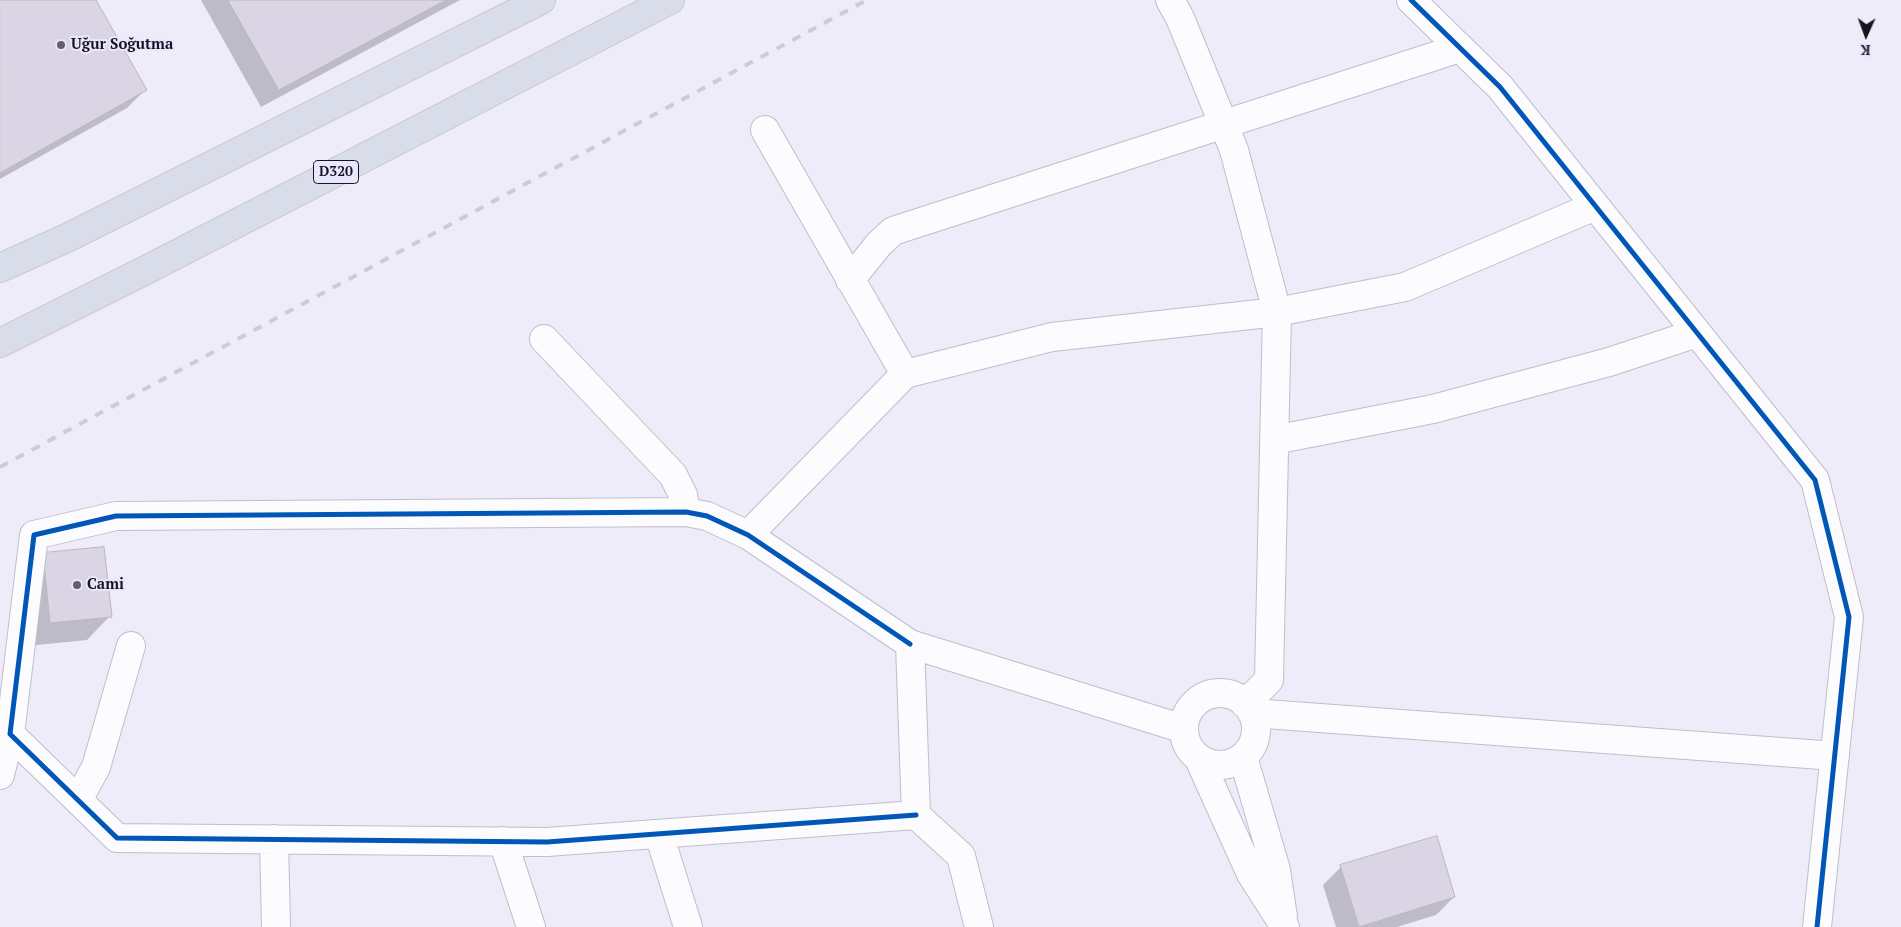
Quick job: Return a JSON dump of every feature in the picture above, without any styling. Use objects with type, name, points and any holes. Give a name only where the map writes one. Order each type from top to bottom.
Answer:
[{"type":"highway","points":[[0,268],[69,237],[541,0]]},
{"type":"highway","name":"D320","points":[[0,343],[670,0]]},
{"type":"street","points":[[1170,0],[1180,18],[1234,150],[1277,312],[1269,680],[1249,708]]},
{"type":"street","points":[[1411,0],[1500,87],[1814,480],[1849,617],[1817,927]]},
{"type":"street","points":[[850,280],[879,244],[893,232],[1460,48]]},
{"type":"street","points":[[765,130],[905,374]]},
{"type":"street","points":[[748,535],[905,374],[1052,337],[1277,312],[1405,287],[1595,206]]},
{"type":"street","points":[[1274,440],[1433,408],[1609,362],[1697,333]]},
{"type":"street","points":[[544,339],[673,476],[683,496],[686,512]]},
{"type":"street","points":[[0,775],[10,734],[34,535],[116,516],[686,512],[707,516],[748,535],[910,644],[1184,729]]},
{"type":"street","points":[[910,644],[916,815],[961,856],[979,927]]},
{"type":"street","points":[[78,800],[96,767],[131,646]]},
{"type":"street","points":[[1199,759],[1210,764],[1222,765],[1243,757],[1251,748],[1256,724],[1249,708],[1235,696],[1224,693],[1206,696],[1192,707],[1186,717],[1184,729],[1186,740],[1191,750],[1199,759],[1251,874],[1285,926]]},
{"type":"street","points":[[1249,708],[1835,756]]},
{"type":"street","points":[[10,734],[117,838],[547,842],[916,815]]},
{"type":"street","points":[[1243,757],[1276,870],[1285,926]]},
{"type":"street","points":[[659,834],[688,927]]},
{"type":"street","points":[[274,839],[276,927]]},
{"type":"street","points":[[503,841],[531,927]]},
{"type":"building","name":"Uğur Soğutma","points":[[0,0],[96,0],[147,90],[0,173]]},
{"type":"building","points":[[228,0],[446,0],[279,90]]},
{"type":"building","name":"Cami","points":[[104,547],[112,617],[50,623],[43,553]]},
{"type":"building","points":[[1437,836],[1455,897],[1359,927],[1340,865]]},
{"type":"railway","points":[[0,467],[867,0]]},
{"type":"cycle path","points":[[1411,0],[1500,87],[1815,480],[1849,617],[1817,927]]},
{"type":"cycle path","points":[[910,644],[748,535],[707,516],[686,512],[116,516],[34,535],[10,734],[117,838],[547,842],[916,815]]},
{"type":"place","name":"Uğur Soğutma","points":[[61,45]]},
{"type":"place","name":"Cami","points":[[77,585]]}]
